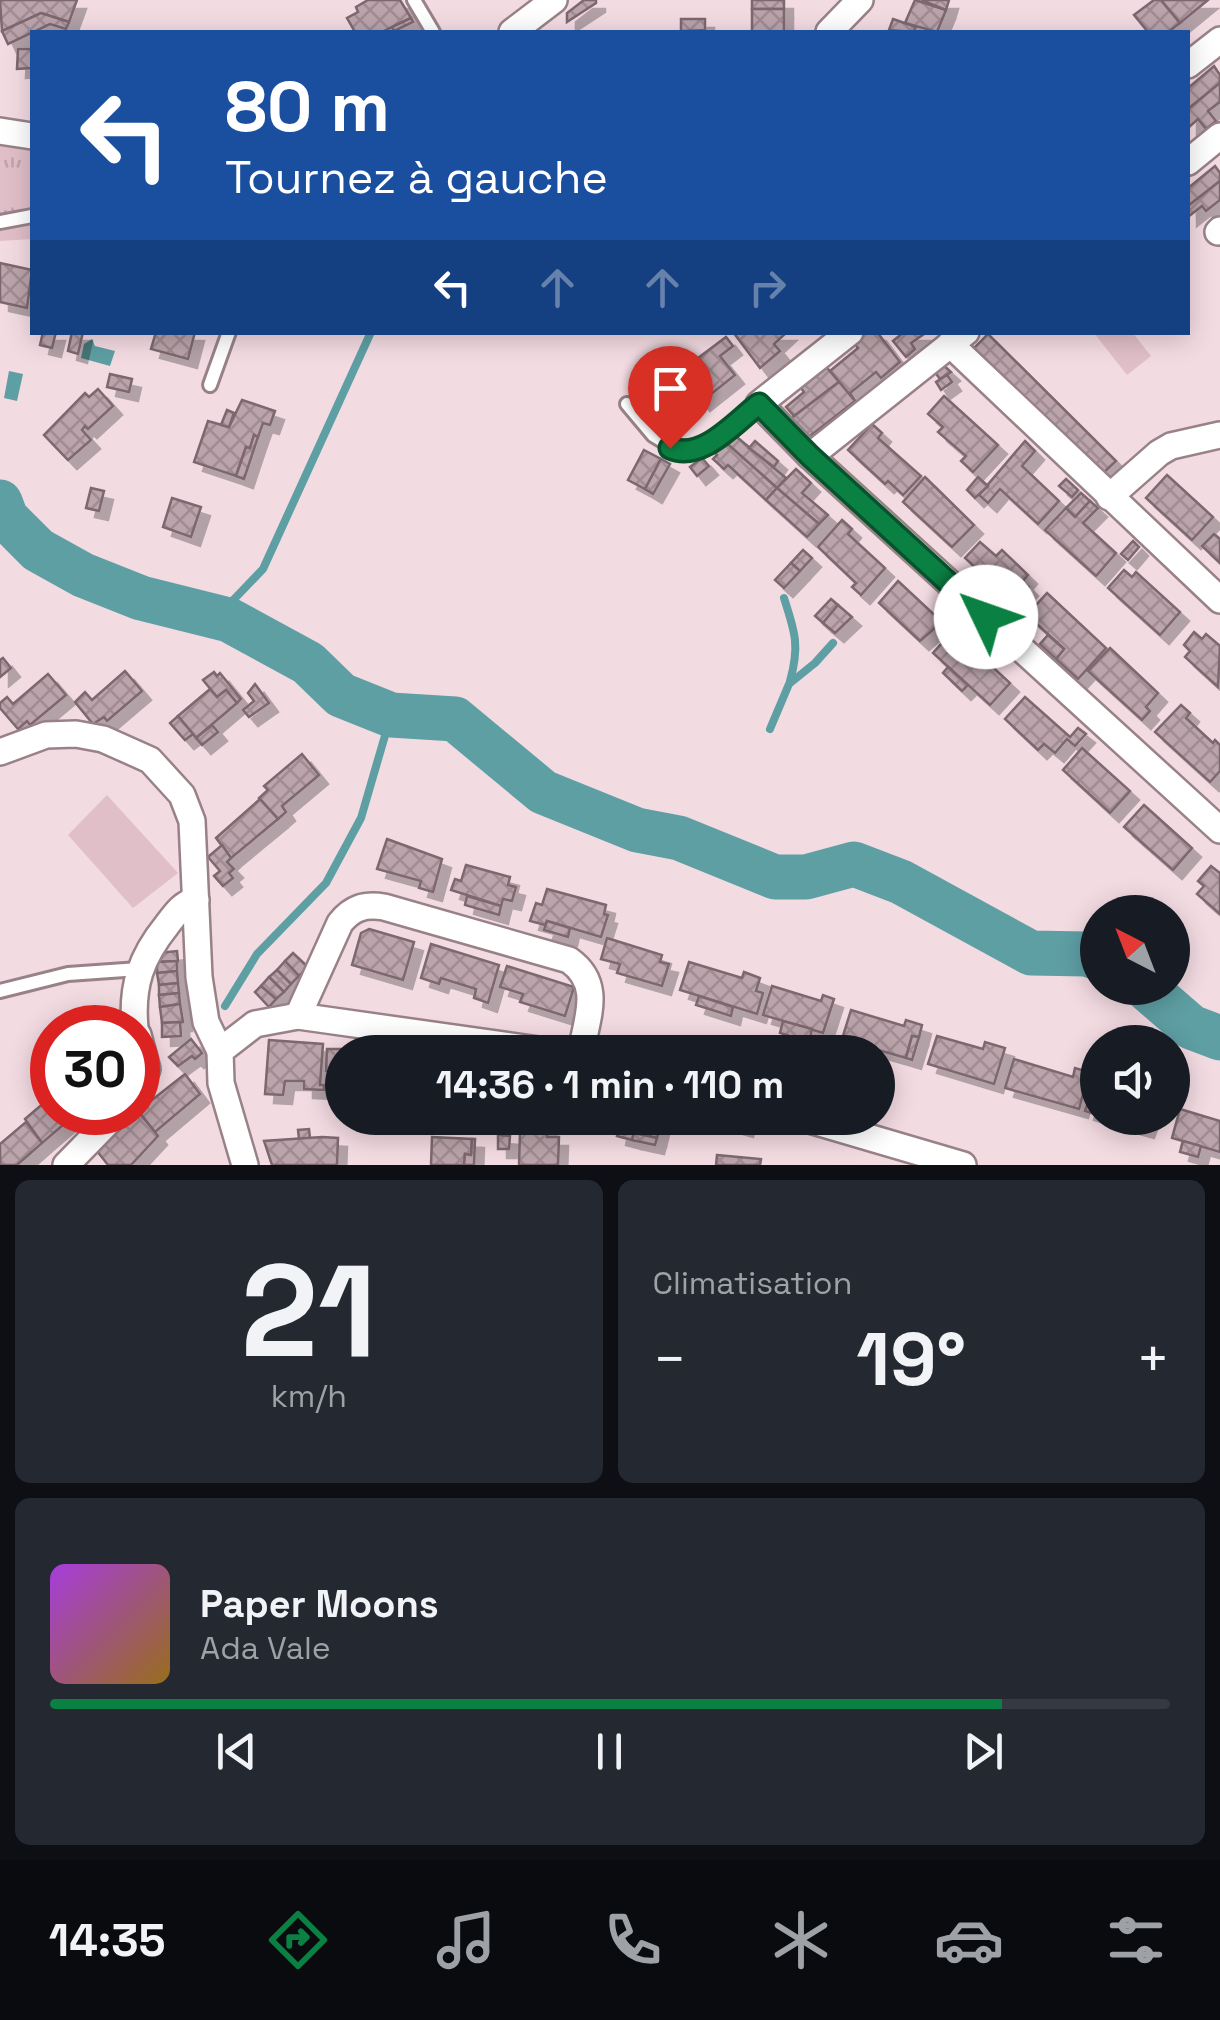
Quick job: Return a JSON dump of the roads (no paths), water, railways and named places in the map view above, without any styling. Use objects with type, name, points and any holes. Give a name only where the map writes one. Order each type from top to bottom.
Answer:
[{"type":"street","points":[[515,30],[554,0]]},
{"type":"street","points":[[831,30],[860,0]]},
{"type":"street","points":[[1190,63],[1220,40]]},
{"type":"street","points":[[0,130],[30,136]]},
{"type":"street","points":[[1190,160],[1220,136]]},
{"type":"street","points":[[846,335],[759,404],[810,456],[1220,830]]},
{"type":"street","points":[[810,456],[958,338],[1110,497],[1220,600]]},
{"type":"street","points":[[1110,497],[1171,446],[1220,435]]},
{"type":"street","points":[[0,752],[46,734],[76,734],[103,740],[150,760],[182,795],[192,821],[199,977],[206,1022],[220,1051],[221,1083],[244,1165]]},
{"type":"street","points":[[134,1005],[139,969],[150,946],[182,906],[196,900]]},
{"type":"street","points":[[298,1016],[340,924],[349,912],[375,906],[568,960],[580,968],[592,991],[584,1035]]},
{"type":"street","points":[[220,1051],[255,1024],[298,1016],[433,1035]]},
{"type":"street","points":[[66,1165],[95,1135]]},
{"type":"street","points":[[861,1135],[963,1165]]},
{"type":"lane","points":[[414,0],[432,30]]},
{"type":"lane","points":[[0,222],[30,216]]},
{"type":"lane","points":[[210,385],[228,335]]},
{"type":"lane","points":[[626,404],[653,435],[681,452],[700,449],[759,404]]},
{"type":"lane","points":[[0,991],[68,974],[139,969]]},
{"type":"water","points":[[92,339],[95,346],[115,351],[110,366],[81,358],[84,344]]},
{"type":"water","points":[[9,371],[23,374],[17,401],[4,398]]},
{"type":"waterway","points":[[217,617],[263,569],[370,335]]},
{"type":"waterway","points":[[0,502],[6,518],[38,550],[83,575],[141,598],[229,620],[308,663],[341,695],[391,715],[455,719],[543,792],[637,830],[679,838],[775,877],[806,877],[854,864],[901,882],[1031,953],[1080,954]]},
{"type":"waterway","points":[[784,598],[795,639],[790,681]]},
{"type":"waterway","points":[[770,729],[789,684],[833,643]]},
{"type":"waterway","points":[[225,1006],[257,954],[326,883],[361,818],[391,715]]},
{"type":"waterway","points":[[1166,1005],[1191,1027],[1220,1038]]}]
